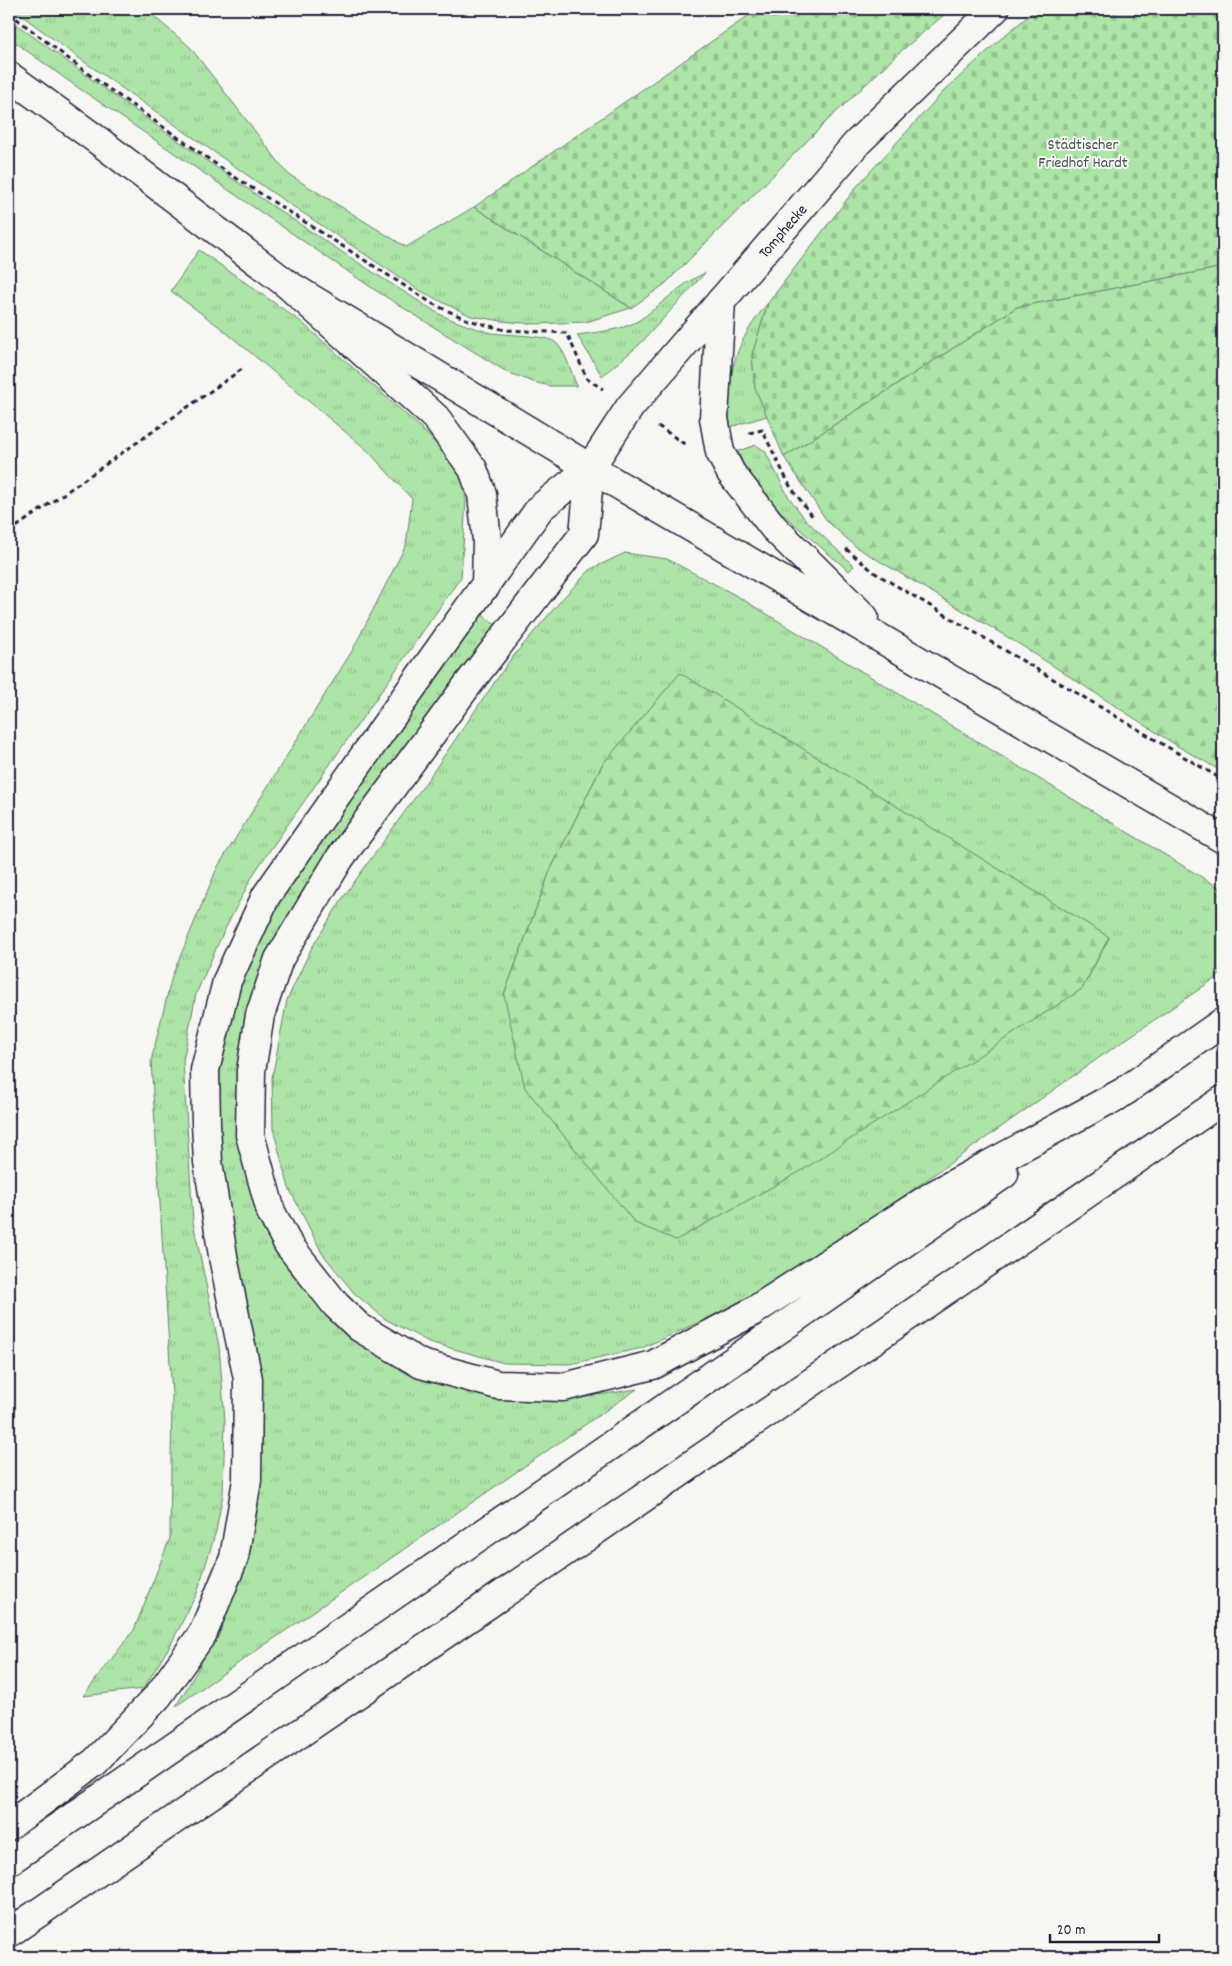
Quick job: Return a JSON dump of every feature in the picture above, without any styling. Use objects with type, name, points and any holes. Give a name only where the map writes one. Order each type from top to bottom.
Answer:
[{"type":"main road","name":"Tomphecke","points":[[590,468],[630,407],[857,143],[995,9]]},
{"type":"main road","points":[[9,76],[100,142],[287,284],[436,418],[473,469],[482,494],[487,541],[486,586]]},
{"type":"main road","points":[[287,284],[590,468],[1223,839]]},
{"type":"main road","points":[[721,301],[714,418],[720,452],[731,473],[774,528],[894,646]]},
{"type":"main road","points":[[9,1826],[95,1762],[158,1696],[203,1633],[234,1558],[247,1480],[248,1379],[224,1262],[208,1162],[205,1079],[205,1070],[227,981],[266,896],[540,508],[590,468]]},
{"type":"main road","points":[[590,468],[584,534],[469,683],[340,858],[279,959],[260,1015],[251,1071],[250,1135],[252,1144],[270,1212],[288,1244],[336,1305],[359,1327],[421,1364],[498,1385],[564,1388],[653,1364],[752,1312],[935,1194],[1127,1090]]},
{"type":"main road","points":[[9,1862],[1223,1022]]},
{"type":"main road","points":[[9,1933],[1223,1100]]},
{"type":"path","points":[[9,13],[95,79],[230,174],[433,304],[468,320],[505,330],[567,334],[587,379],[688,448],[762,430],[790,486],[805,508],[819,523]]},
{"type":"path","points":[[9,532],[246,367]]},
{"type":"path","points":[[839,544],[875,573],[1223,780]]},
{"type":"green space","points":[[13,9],[145,9],[190,47],[288,174],[406,247],[474,207],[631,308],[586,322],[534,324],[471,316],[444,303],[417,289],[273,193],[83,61]]},
{"type":"green space","points":[[758,9],[951,9],[900,52],[828,120],[665,284],[631,308],[474,207]]},
{"type":"green space","name":"Städtischer Friedhof Hardt","points":[[1037,9],[1223,9],[1223,267],[1017,307],[784,457],[755,388],[752,355],[768,303],[858,185],[943,92],[1005,35]]},
{"type":"green space","points":[[9,19],[220,170],[436,312],[463,324],[492,333],[535,337],[555,342],[559,345],[565,356],[577,386],[550,386],[507,372],[375,290],[70,82],[9,38]]},
{"type":"green space","points":[[199,250],[300,321],[419,426],[455,463],[464,486],[466,501],[461,577],[254,873],[223,933],[196,994],[183,1061],[193,1222],[219,1346],[225,1421],[223,1494],[216,1531],[197,1593],[171,1644],[143,1689],[83,1696],[134,1630],[170,1538],[172,1395],[151,1061],[172,976],[217,868],[352,651],[406,545],[412,499],[367,450],[221,328],[171,291]]},
{"type":"green space","points":[[1223,267],[1223,772],[1179,747],[1019,644],[856,547],[827,521],[784,457],[1017,307]]},
{"type":"green space","points":[[705,273],[639,345],[602,376],[577,335],[616,329],[638,321],[678,289]]},
{"type":"green space","points":[[768,303],[752,355],[755,388],[767,416],[730,427],[729,392],[735,361],[747,332]]},
{"type":"green space","points":[[756,445],[765,451],[788,496],[805,519],[854,566],[849,571],[769,501],[748,476],[738,451]]},
{"type":"green space","points":[[625,553],[667,559],[737,596],[1223,890],[1223,973],[1103,1055],[772,1289],[642,1348],[570,1364],[504,1363],[429,1342],[385,1319],[354,1293],[322,1253],[289,1188],[273,1129],[272,1078],[287,1000],[311,949],[342,899],[424,785],[510,660],[564,597],[591,569]],"holes":[[[602,765],[1109,937],[1082,989],[504,995],[550,871]]]},
{"type":"green space","points":[[481,614],[497,626],[260,982],[257,1202],[413,1372],[462,1390],[504,1399],[558,1398],[637,1389],[176,1706],[219,1629],[231,1601],[250,1545],[260,1487],[260,1441],[219,1150],[218,1092],[221,1049],[233,996],[280,897]]},
{"type":"green space","points":[[680,673],[1109,937],[1082,989],[801,1171],[676,1240],[635,1223],[525,1088],[504,995],[550,871],[602,765]]}]
